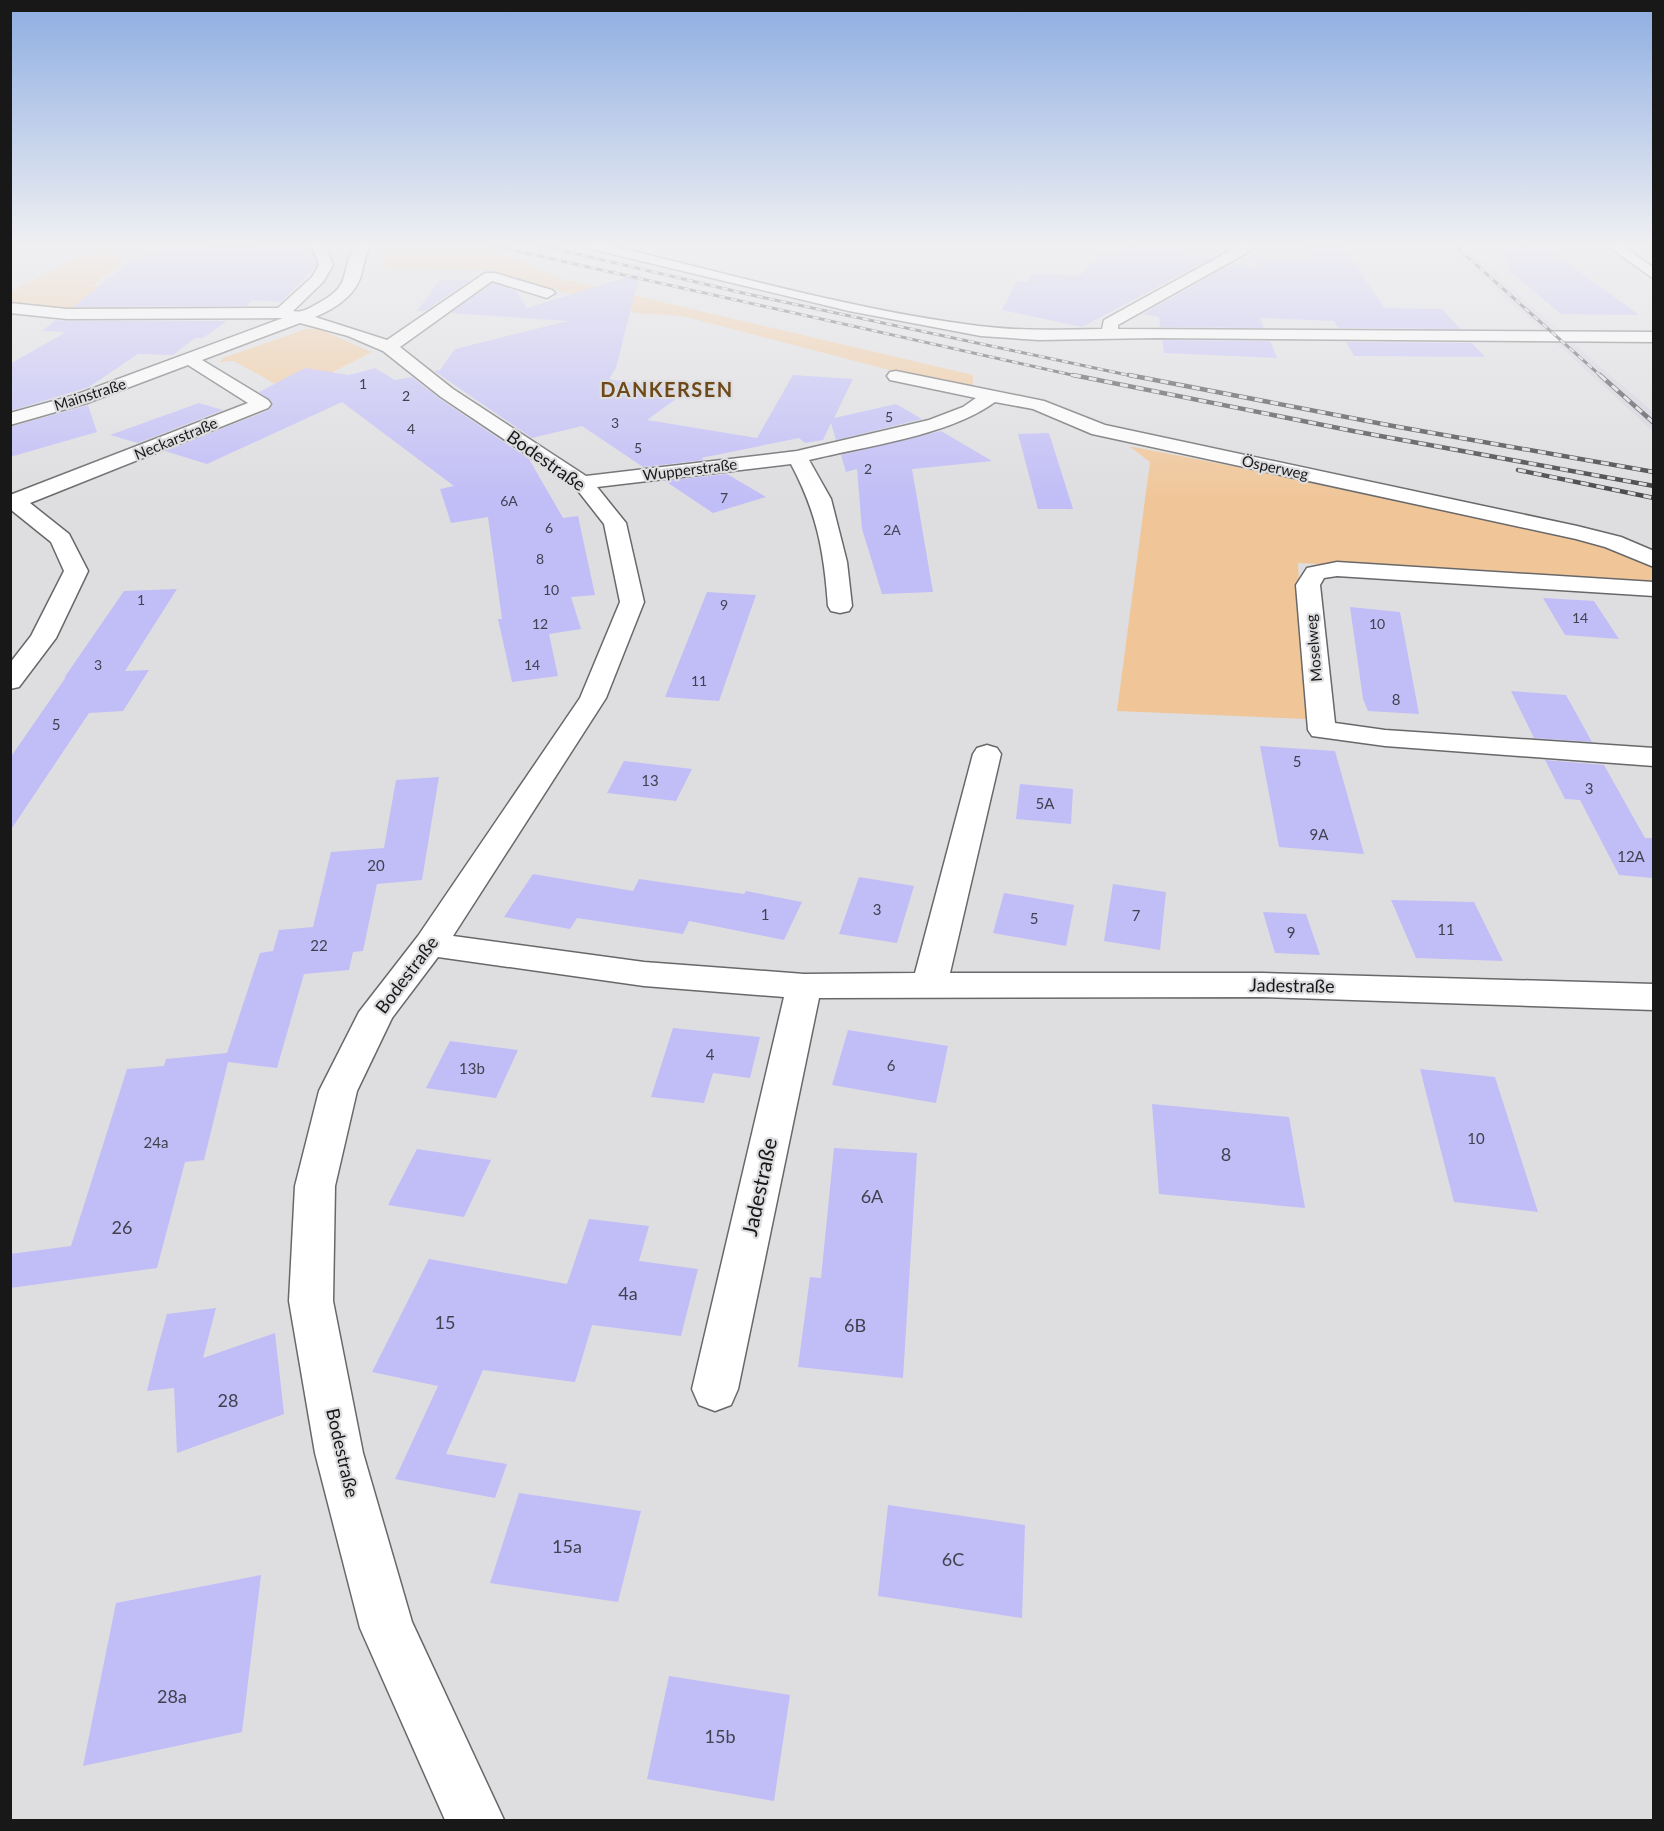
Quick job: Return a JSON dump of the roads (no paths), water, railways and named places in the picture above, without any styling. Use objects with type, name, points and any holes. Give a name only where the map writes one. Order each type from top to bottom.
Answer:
[{"type":"street","name":"Mainstraße","points":[[10,419],[81,399],[271,329]]},
{"type":"street","name":"Bodestraße","points":[[339,329],[389,347],[447,393],[582,483],[615,523],[632,602],[593,698],[430,944],[377,1012],[338,1090],[315,1186],[311,1301],[339,1453],[387,1628],[475,1821]]},
{"type":"street","points":[[389,347],[414,329]]},
{"type":"street","points":[[987,329],[1039,335],[1653,338]]},
{"type":"street","points":[[1110,329],[1110,334]]},
{"type":"street","name":"Neckarstraße","points":[[13,502],[262,404],[191,360]]},
{"type":"street","name":"Ösperweg","points":[[896,376],[1038,405],[1099,430],[1577,533],[1613,542],[1653,560]]},
{"type":"street","name":"Wupperstraße","points":[[582,483],[798,457],[935,424],[970,411],[992,395]]},
{"type":"street","points":[[798,457],[820,498],[836,562],[840,606]]},
{"type":"street","points":[[10,681],[43,638],[76,571],[61,539],[13,502]]},
{"type":"street","name":"Moselweg","points":[[1653,589],[1337,569],[1316,573],[1308,585],[1322,730],[1385,738],[1653,757]]},
{"type":"street","points":[[929,986],[987,754]]},
{"type":"street","name":"Jadestraße","points":[[430,944],[644,974],[804,986],[1262,985],[1653,997]]},
{"type":"street","name":"Jadestraße","points":[[715,1389],[804,986]]},
{"type":"railway","points":[[868,329],[1081,377]]},
{"type":"railway","points":[[914,329],[1137,377]]},
{"type":"railway","points":[[1549,329],[1602,377]]},
{"type":"railway","points":[[1073,375],[1353,431],[1654,486]]},
{"type":"railway","points":[[1129,375],[1393,426],[1654,472]]},
{"type":"railway","points":[[1600,375],[1654,423]]},
{"type":"railway","points":[[1518,470],[1654,498]]},
{"type":"district","name":"DANKERSEN","points":[[667,390]]}]
